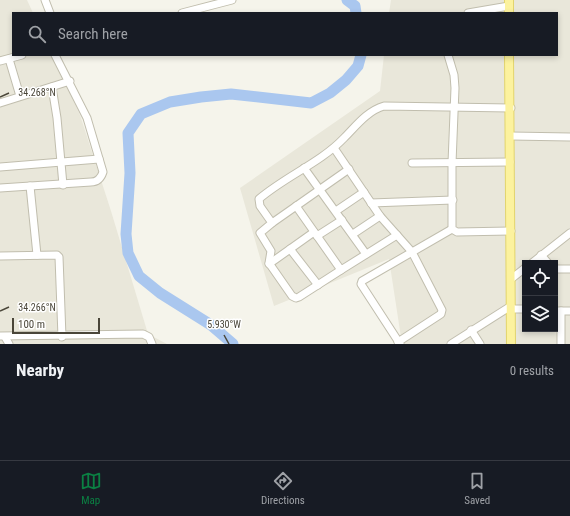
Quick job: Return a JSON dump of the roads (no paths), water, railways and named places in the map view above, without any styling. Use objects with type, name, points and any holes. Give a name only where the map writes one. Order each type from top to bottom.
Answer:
[{"type":"main road","points":[[509,56],[511,108],[511,344]]},
{"type":"street","points":[[45,0],[50,12]]},
{"type":"street","points":[[186,12],[232,0]]},
{"type":"street","points":[[474,12],[509,6]]},
{"type":"street","points":[[0,61],[19,56]]},
{"type":"street","points":[[0,188],[63,185],[97,181],[103,172],[87,118],[70,81],[56,56]]},
{"type":"street","points":[[448,56],[454,75],[455,108],[452,163],[452,229]]},
{"type":"street","points":[[9,59],[20,96]]},
{"type":"street","points":[[0,103],[70,81]]},
{"type":"street","points":[[52,87],[63,185]]},
{"type":"street","points":[[272,223],[260,206],[259,199],[334,148],[361,120],[378,108],[384,106],[511,108]]},
{"type":"street","points":[[511,136],[570,137]]},
{"type":"street","points":[[334,148],[349,168],[380,216],[396,236],[412,252],[442,310],[440,314],[399,343],[361,284],[362,281],[412,252],[452,229]]},
{"type":"street","points":[[0,167],[100,159]]},
{"type":"street","points":[[412,164],[510,162]]},
{"type":"street","points":[[304,168],[366,254]]},
{"type":"street","points":[[349,168],[319,188],[260,233],[271,251],[269,264],[289,293],[296,298],[396,236]]},
{"type":"street","points":[[30,186],[37,255]]},
{"type":"street","points":[[336,211],[364,192]]},
{"type":"street","points":[[371,203],[453,200]]},
{"type":"street","points":[[296,206],[341,270]]},
{"type":"street","points":[[353,234],[380,216]]},
{"type":"street","points":[[269,264],[290,249],[342,220]]},
{"type":"street","points":[[452,229],[457,232],[511,231]]},
{"type":"street","points":[[536,260],[570,233]]},
{"type":"street","points":[[290,249],[318,285]]},
{"type":"street","points":[[0,256],[55,254],[59,257],[62,336]]},
{"type":"street","points":[[541,256],[545,260]]},
{"type":"street","points":[[558,269],[570,269]]},
{"type":"street","points":[[511,279],[522,270]]},
{"type":"street","points":[[451,344],[511,307],[522,309]]},
{"type":"street","points":[[560,344],[558,311],[570,311]]},
{"type":"street","points":[[472,330],[480,344]]},
{"type":"street","points":[[2,336],[143,334],[150,338],[152,344]]},
{"type":"street","points":[[2,336],[9,344]]},
{"type":"waterway","points":[[347,0],[355,6],[356,12]]},
{"type":"waterway","points":[[233,344],[211,325],[160,293],[139,276],[128,253],[126,234],[130,173],[128,133],[141,114],[170,102],[231,94],[311,103],[330,93],[346,80],[358,66],[361,56]]}]
